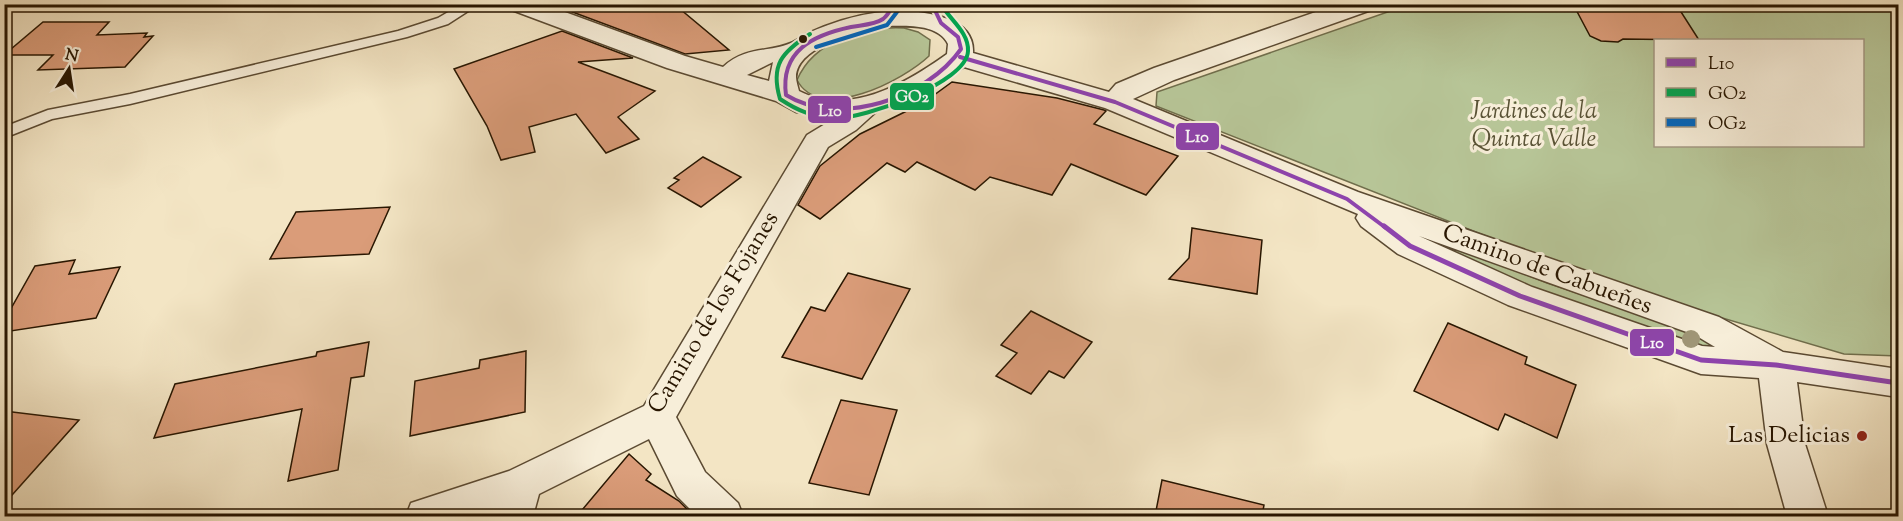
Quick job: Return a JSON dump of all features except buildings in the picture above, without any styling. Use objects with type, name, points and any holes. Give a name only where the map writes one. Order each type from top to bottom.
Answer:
[{"type":"street","points":[[518,4],[676,62],[796,100],[848,110],[866,107],[927,79],[960,57],[960,42],[937,14],[916,20],[889,11],[828,34],[797,51],[749,61],[736,68],[728,78]]},
{"type":"street","points":[[1115,102],[1126,90],[1164,74],[1365,4]]},
{"type":"street","points":[[797,51],[786,63],[780,78],[796,100],[817,118],[819,131],[817,141]]},
{"type":"street","name":"Camino de Cabueñes","points":[[960,57],[1115,102],[1347,199],[1410,246],[1520,296],[1701,360],[1776,365],[1899,383]]},
{"type":"street","name":"Camino de los Fojanes","points":[[426,516],[517,500],[657,417],[817,141],[846,124],[866,107]]},
{"type":"street","points":[[1776,365],[1786,444],[1806,516]]},
{"type":"street","points":[[657,417],[691,484],[723,516]]},
{"type":"lane","points":[[5,133],[48,115],[130,99],[402,34],[443,21],[472,4]]},
{"type":"green space","name":"Jardines de la Quinta Valle","points":[[1421,4],[1898,5],[1898,356],[1844,354],[1648,296],[1529,253],[1156,106],[1157,92],[1402,7]]},
{"type":"green space","points":[[904,28],[918,32],[930,40],[929,56],[917,66],[882,86],[862,94],[842,98],[824,98],[808,93],[797,80],[815,55],[842,38],[873,30]]},
{"type":"green space","points":[[1424,236],[1547,283],[1699,334],[1713,345],[1708,349],[1507,278],[1423,238]]},
{"type":"transit line","name":"L10","points":[[894,4],[887,15],[878,21],[837,30],[800,48],[786,68],[784,80],[786,95],[799,103],[814,107],[844,110],[891,98],[926,81],[941,71],[961,49],[958,37],[941,23],[932,4]]},
{"type":"transit line","name":"GO2","points":[[810,34],[785,53],[780,60],[775,77],[780,99],[797,111],[817,117],[838,118],[859,115],[881,109],[921,92],[953,73],[965,61],[968,50],[965,37],[941,4]]},
{"type":"transit line","name":"OG2","points":[[816,47],[887,25],[900,8]]},
{"type":"transit line","name":"L10","points":[[960,57],[1115,102],[1347,199],[1410,246],[1520,296],[1701,360],[1776,365],[1898,383]]},
{"type":"place","name":"Las Delicias","points":[[1862,436]]}]
